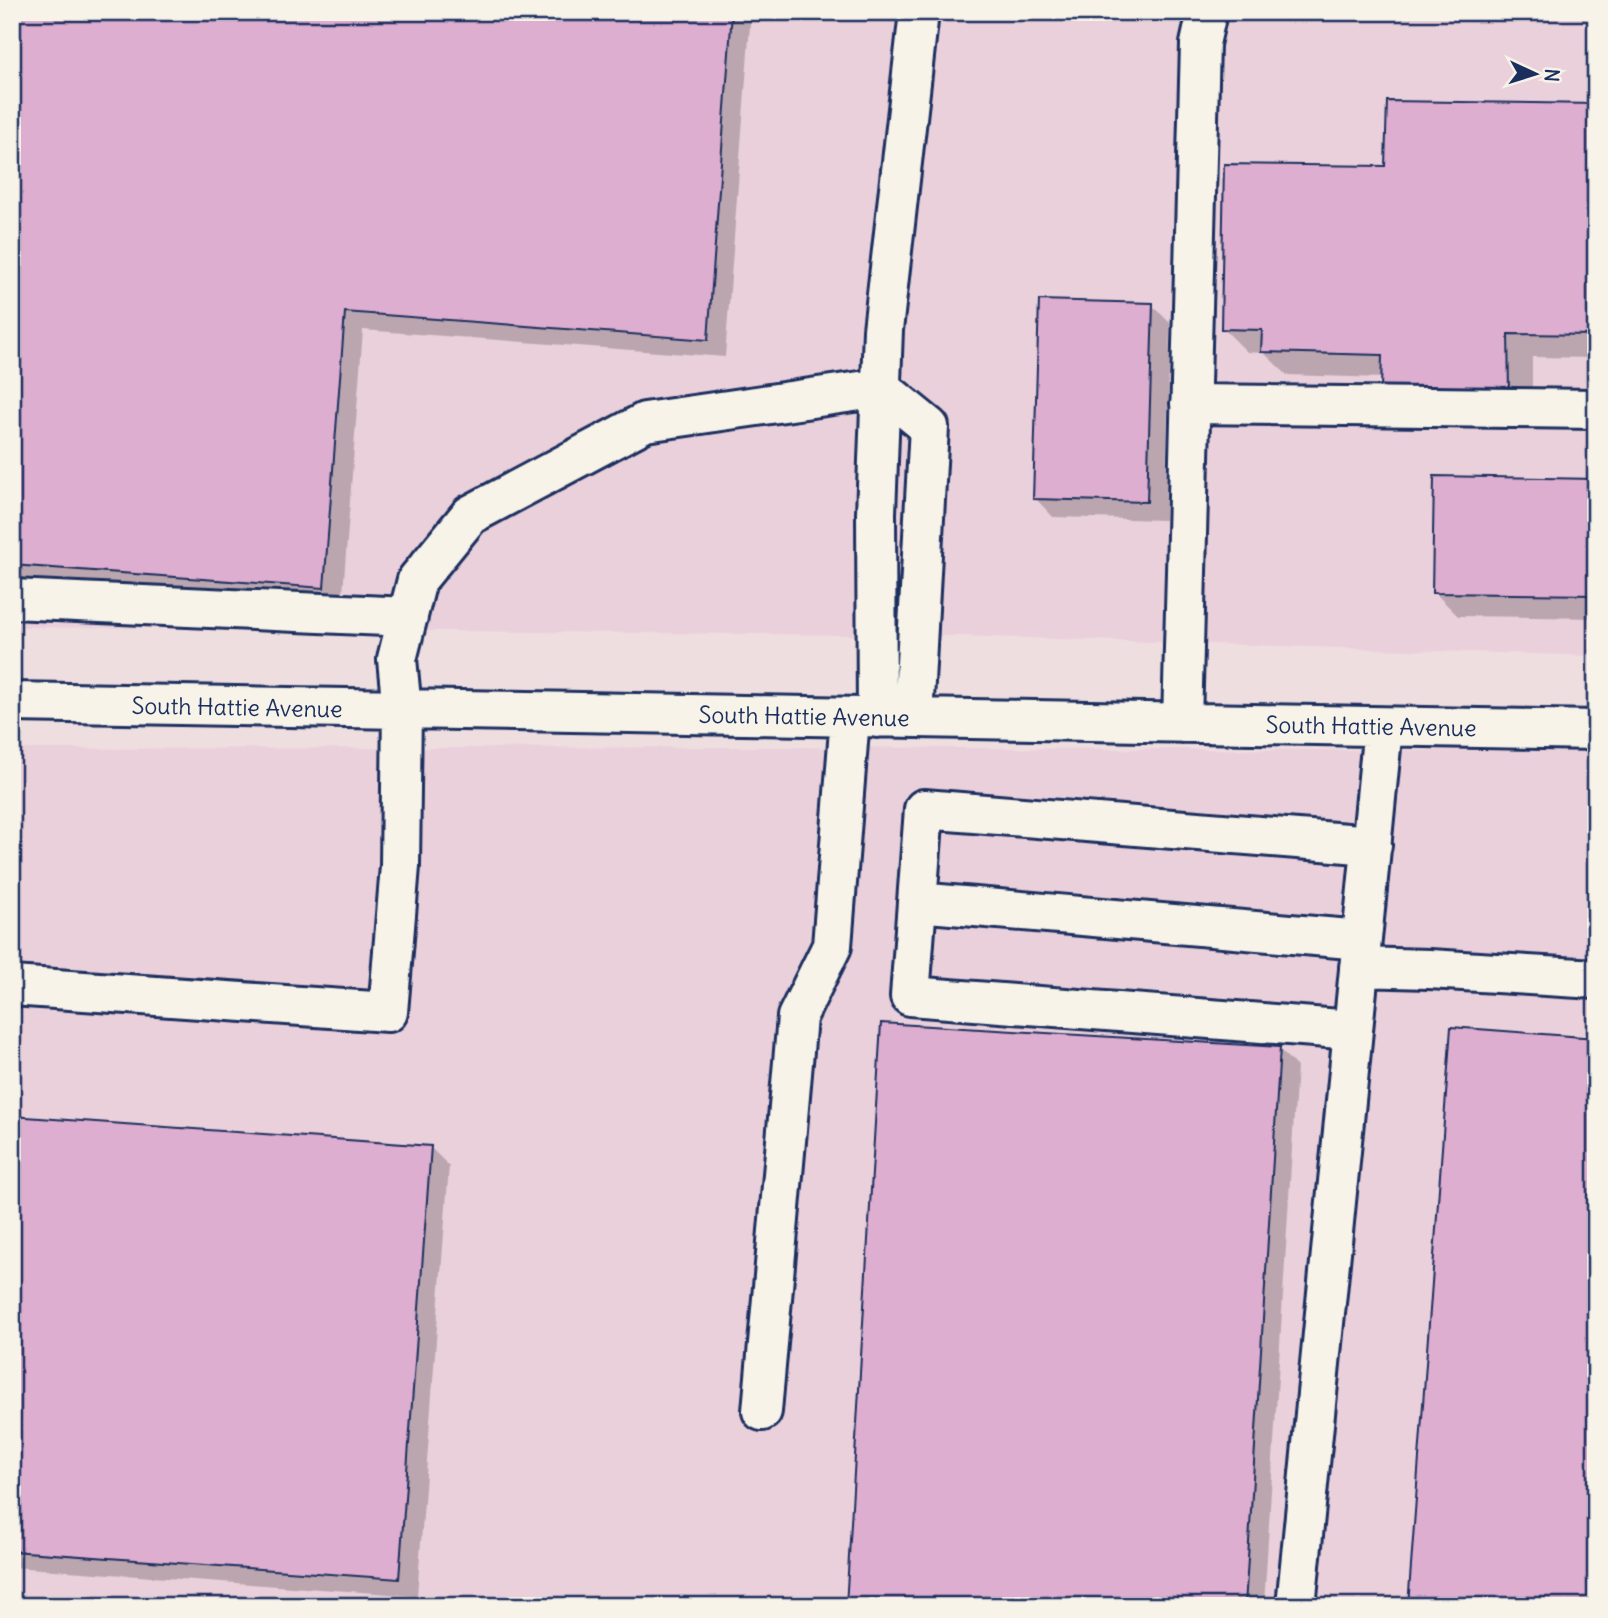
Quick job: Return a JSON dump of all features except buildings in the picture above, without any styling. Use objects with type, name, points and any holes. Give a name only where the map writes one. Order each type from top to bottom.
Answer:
[{"type":"street","points":[[762,1411],[797,1017],[832,946],[880,718],[876,513],[883,330],[919,12]]},
{"type":"street","points":[[1182,723],[1200,44],[1208,12]]},
{"type":"street","points":[[12,986],[388,1012],[400,866],[402,710],[397,659],[417,580],[470,515],[645,422],[881,388]]},
{"type":"street","points":[[1190,404],[1596,408]]},
{"type":"street","points":[[12,599],[408,617]]},
{"type":"street","name":"South Hattie Avenue","points":[[12,702],[1596,730]]},
{"type":"street","points":[[1296,1606],[1383,727]]},
{"type":"street","points":[[1353,1030],[910,996],[924,809],[1372,845]]},
{"type":"street","points":[[917,902],[1361,954],[1429,969],[1596,979]]},
{"type":"shaded area","points":[[12,12],[1596,12],[1596,656],[957,636],[12,627]]},
{"type":"shaded area","points":[[767,747],[1596,751],[1596,1606],[61,1606],[12,1602],[12,749]]}]
